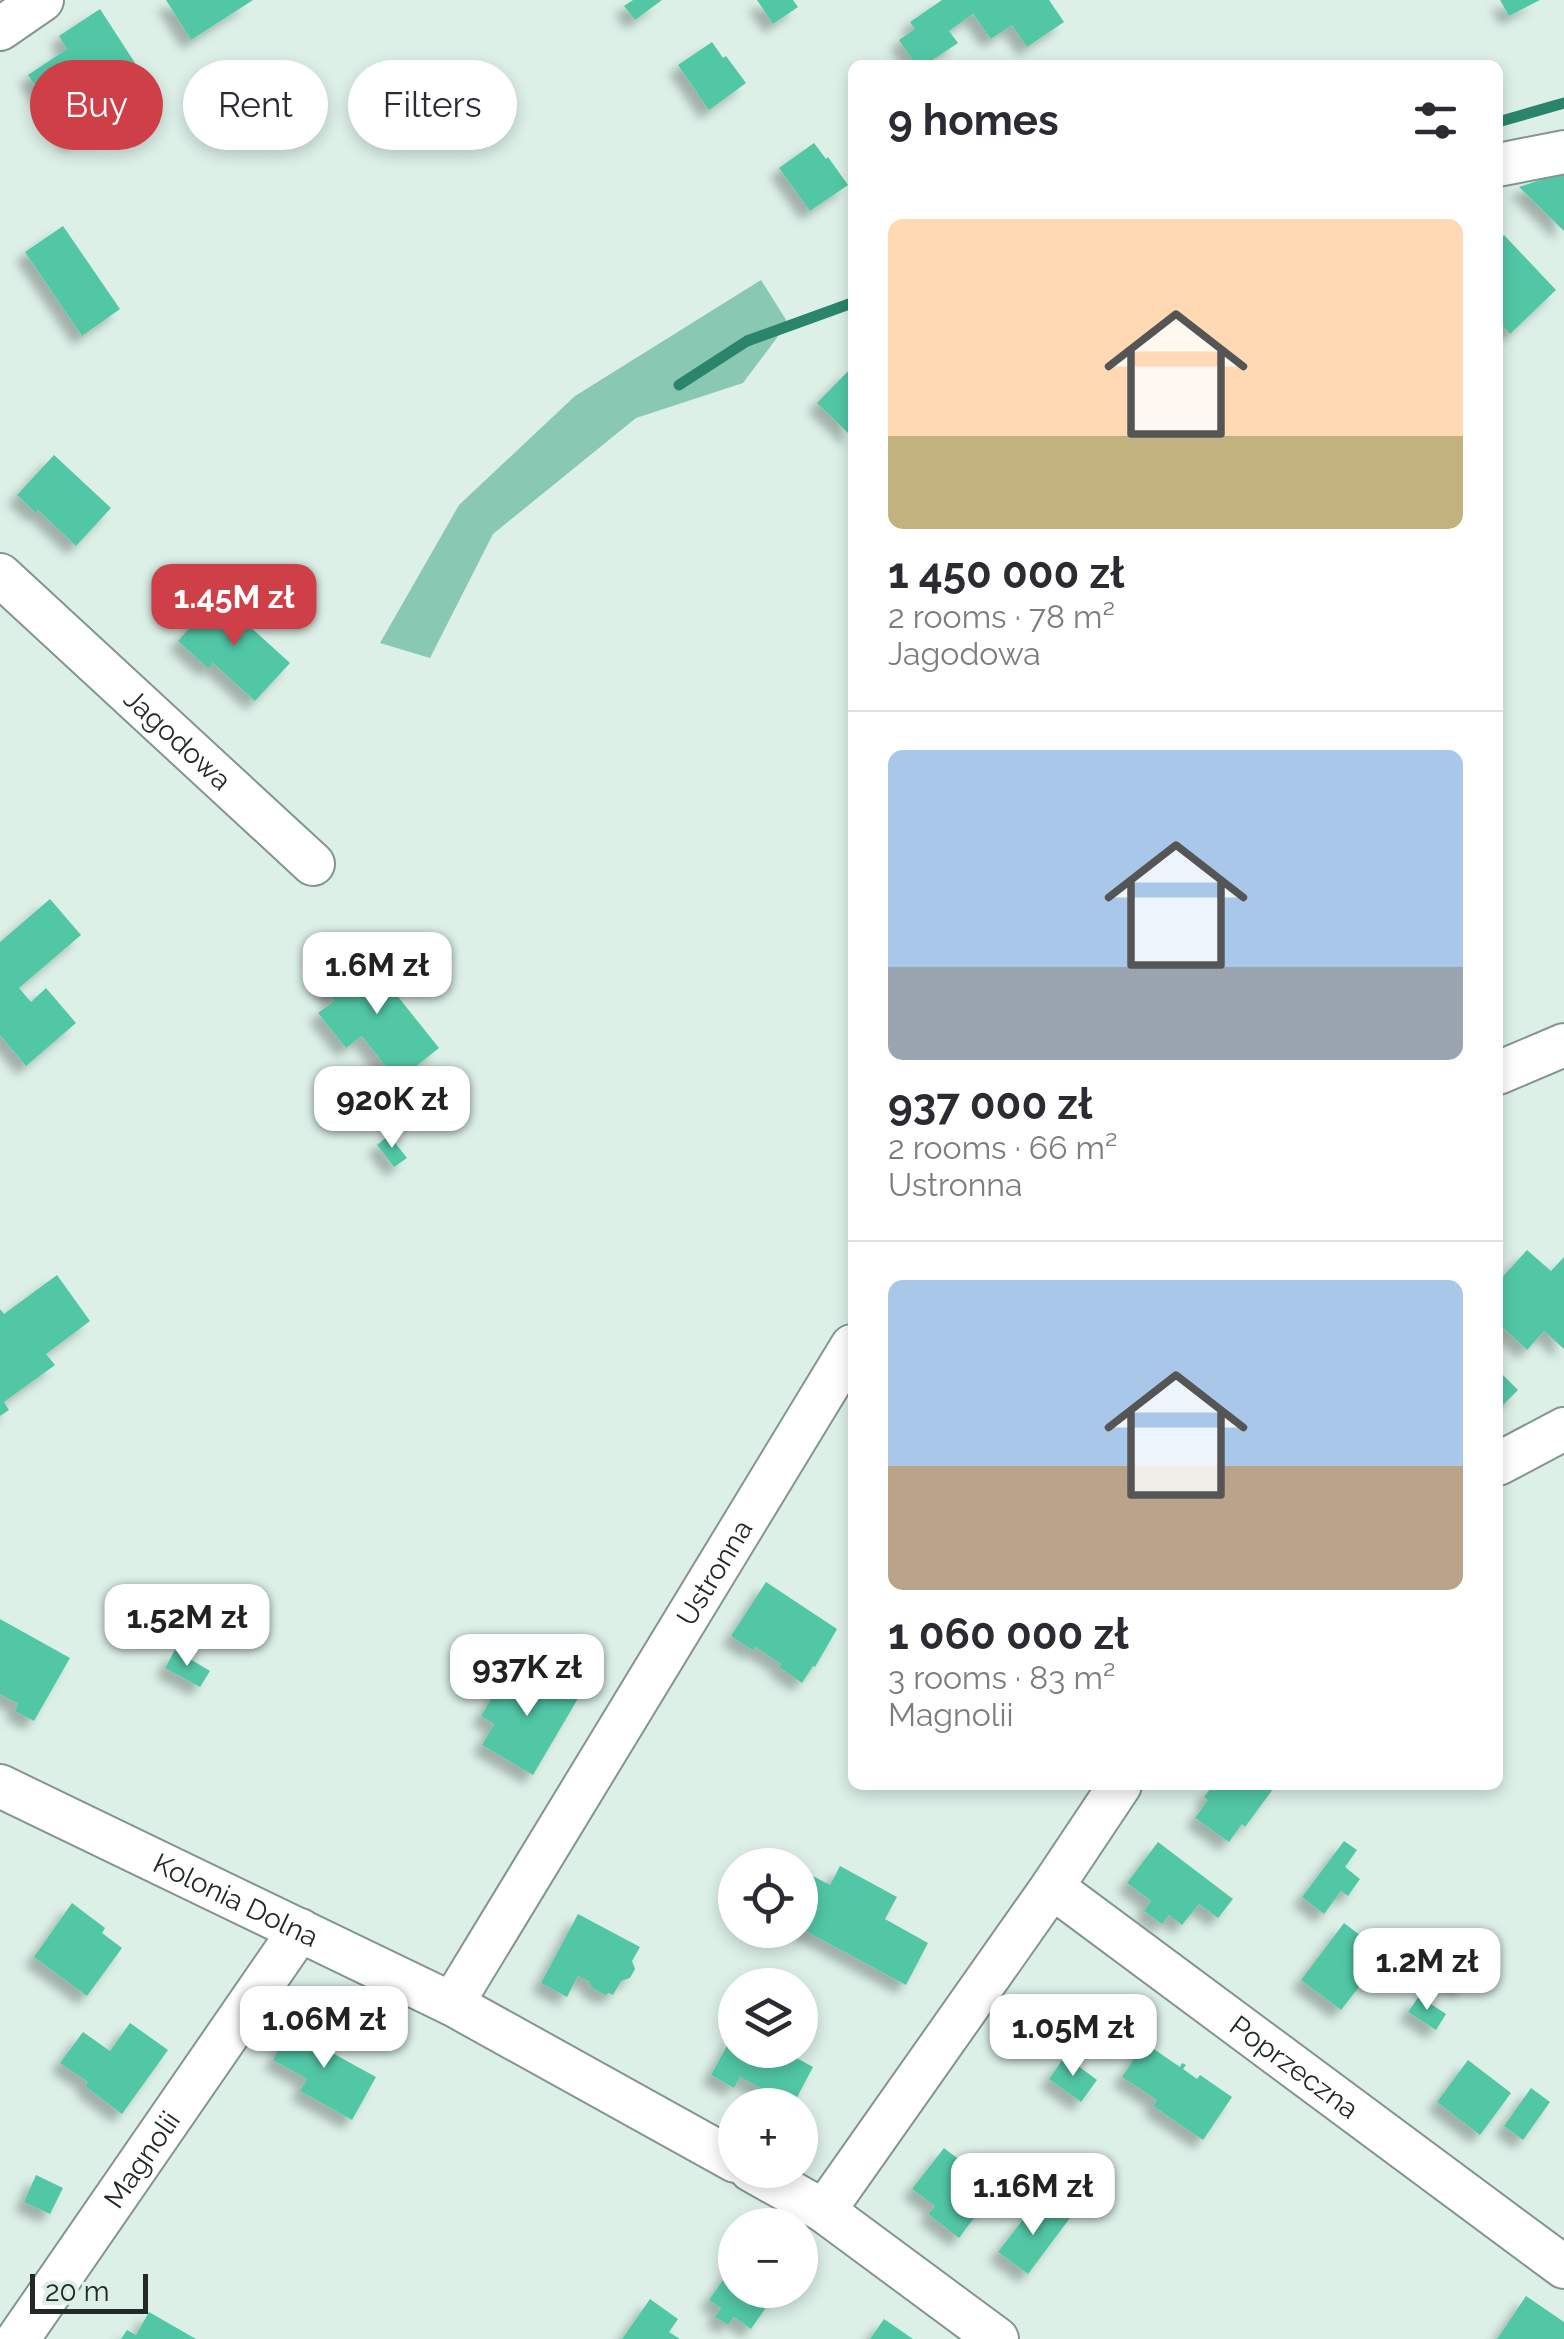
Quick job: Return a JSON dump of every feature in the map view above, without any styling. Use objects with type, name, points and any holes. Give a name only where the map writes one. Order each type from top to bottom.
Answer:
[{"type":"street","points":[[0,28],[42,0]]},
{"type":"street","points":[[1503,163],[1564,152]]},
{"type":"street","name":"Jagodowa","points":[[0,575],[313,864]]},
{"type":"street","points":[[1503,1071],[1564,1045]]},
{"type":"street","name":"Ustronna","points":[[452,2004],[848,1353]]},
{"type":"street","points":[[1503,1461],[1564,1429]]},
{"type":"street","name":"Kolonia Dolna","points":[[0,1786],[452,2004],[718,2152]]},
{"type":"street","points":[[824,2210],[1117,1790]]},
{"type":"street","name":"Poprzeczna","points":[[1052,1887],[1564,2266]]},
{"type":"street","name":"Magnolii","points":[[18,2339],[300,1930]]},
{"type":"street","points":[[784,2188],[824,2210],[997,2339]]},
{"type":"green space","points":[[761,280],[788,323],[743,383],[636,418],[493,534],[430,658],[380,643],[459,505],[575,396]]},
{"type":"building","points":[[166,0],[253,0],[191,40]]},
{"type":"building","points":[[633,0],[662,0],[635,20],[624,6]]},
{"type":"building","points":[[757,0],[793,0],[798,7],[773,24]]},
{"type":"building","points":[[942,0],[1049,0],[1064,22],[1027,47],[1012,25],[991,39],[973,14],[949,31],[958,43],[932,60],[913,60],[899,40],[915,29],[910,22]]},
{"type":"building","points":[[1500,0],[1540,0],[1509,16]]},
{"type":"building","points":[[100,9],[133,60],[50,60],[67,49],[59,36]]},
{"type":"building","points":[[712,42],[746,83],[709,110],[678,65]]},
{"type":"building","points":[[814,143],[848,185],[810,211],[779,168]]},
{"type":"building","points":[[1564,172],[1564,231],[1519,187]]},
{"type":"building","points":[[63,226],[120,309],[82,336],[25,252]]},
{"type":"building","points":[[1503,236],[1556,290],[1510,334],[1503,326]]},
{"type":"building","points":[[848,371],[848,433],[817,403]]},
{"type":"building","points":[[54,455],[111,508],[76,546],[17,495]]},
{"type":"building","points":[[217,597],[290,663],[255,701],[213,663],[208,668],[178,641]]},
{"type":"building","points":[[50,899],[81,935],[19,988],[31,1002],[46,988],[76,1023],[26,1066],[0,1035],[0,942]]},
{"type":"building","points":[[365,954],[384,978],[395,969],[407,984],[395,993],[439,1048],[397,1081],[362,1036],[346,1048],[318,1013],[334,1001],[323,987]]},
{"type":"building","points":[[389,1135],[407,1158],[394,1167],[377,1145]]},
{"type":"building","points":[[1527,1250],[1551,1271],[1564,1257],[1564,1349],[1544,1331],[1527,1350],[1503,1328],[1503,1276]]},
{"type":"building","points":[[57,1275],[90,1321],[46,1354],[55,1365],[4,1402],[9,1410],[0,1416],[0,1309],[4,1314]]},
{"type":"building","points":[[1503,1375],[1518,1390],[1503,1405]]},
{"type":"building","points":[[766,1582],[837,1629],[802,1683],[779,1667],[781,1664],[731,1636]]},
{"type":"building","points":[[0,1619],[70,1658],[34,1721],[15,1711],[18,1704],[0,1694]]},
{"type":"building","points":[[175,1650],[210,1671],[200,1687],[165,1668]]},
{"type":"building","points":[[509,1668],[540,1686],[547,1676],[580,1695],[533,1775],[482,1745],[494,1724],[481,1716]]},
{"type":"building","points":[[1209,1790],[1272,1790],[1229,1842],[1195,1818],[1208,1800],[1204,1797]]},
{"type":"building","points":[[1344,1841],[1357,1850],[1345,1867],[1360,1879],[1348,1896],[1341,1891],[1324,1914],[1302,1897]]},
{"type":"building","points":[[1158,1842],[1233,1899],[1218,1918],[1199,1904],[1182,1925],[1169,1915],[1162,1924],[1144,1911],[1151,1901],[1127,1883]]},
{"type":"building","points":[[840,1866],[897,1897],[885,1919],[928,1943],[906,1985],[818,1938],[818,1879],[830,1885]]},
{"type":"building","points":[[72,1903],[105,1928],[102,1933],[122,1948],[87,1996],[34,1957]]},
{"type":"building","points":[[578,1914],[640,1947],[632,1961],[635,1969],[630,1978],[621,1981],[613,1995],[605,1995],[578,1976],[567,1997],[541,1983]]},
{"type":"building","points":[[1344,1923],[1390,1958],[1372,1982],[1366,1978],[1341,2010],[1301,1980]]},
{"type":"building","points":[[1456,1941],[1482,1959],[1462,1989],[1436,1971]]},
{"type":"building","points":[[1419,1996],[1446,2014],[1436,2030],[1408,2012]]},
{"type":"building","points":[[294,2021],[329,2041],[325,2049],[376,2077],[352,2120],[300,2091],[307,2079],[273,2060]]},
{"type":"building","points":[[130,2023],[168,2050],[122,2114],[85,2086],[88,2082],[60,2063],[83,2032],[110,2051]]},
{"type":"building","points":[[1145,2043],[1180,2067],[1182,2063],[1186,2065],[1183,2069],[1197,2079],[1200,2075],[1232,2097],[1203,2140],[1153,2106],[1157,2100],[1122,2077]]},
{"type":"building","points":[[1065,2056],[1097,2080],[1081,2102],[1049,2079]]},
{"type":"building","points":[[1468,2060],[1511,2093],[1480,2135],[1437,2102]]},
{"type":"building","points":[[718,2062],[718,2068],[812,2068],[802,2088],[761,2088],[740,2077],[734,2088],[711,2075]]},
{"type":"building","points":[[1531,2088],[1550,2102],[1523,2140],[1504,2126]]},
{"type":"building","points":[[944,2148],[996,2188],[959,2238],[928,2214],[935,2206],[912,2189]]},
{"type":"building","points":[[36,2175],[63,2188],[50,2214],[24,2202]]},
{"type":"building","points":[[1051,2204],[1070,2218],[1028,2274],[998,2252],[1028,2213],[1038,2221]]},
{"type":"building","points":[[718,2287],[718,2306],[709,2300]]},
{"type":"building","points":[[1526,2296],[1564,2322],[1564,2339],[1497,2339]]},
{"type":"building","points":[[650,2299],[678,2319],[669,2332],[680,2339],[622,2339]]},
{"type":"building","points":[[721,2308],[766,2308],[751,2329],[734,2317],[728,2325],[715,2317]]},
{"type":"building","points":[[149,2312],[196,2339],[121,2339],[127,2330],[136,2335]]},
{"type":"building","points":[[884,2319],[913,2339],[870,2339]]},
{"type":"waterway","points":[[1503,121],[1564,103]]},
{"type":"waterway","points":[[679,385],[747,341],[848,304]]}]
